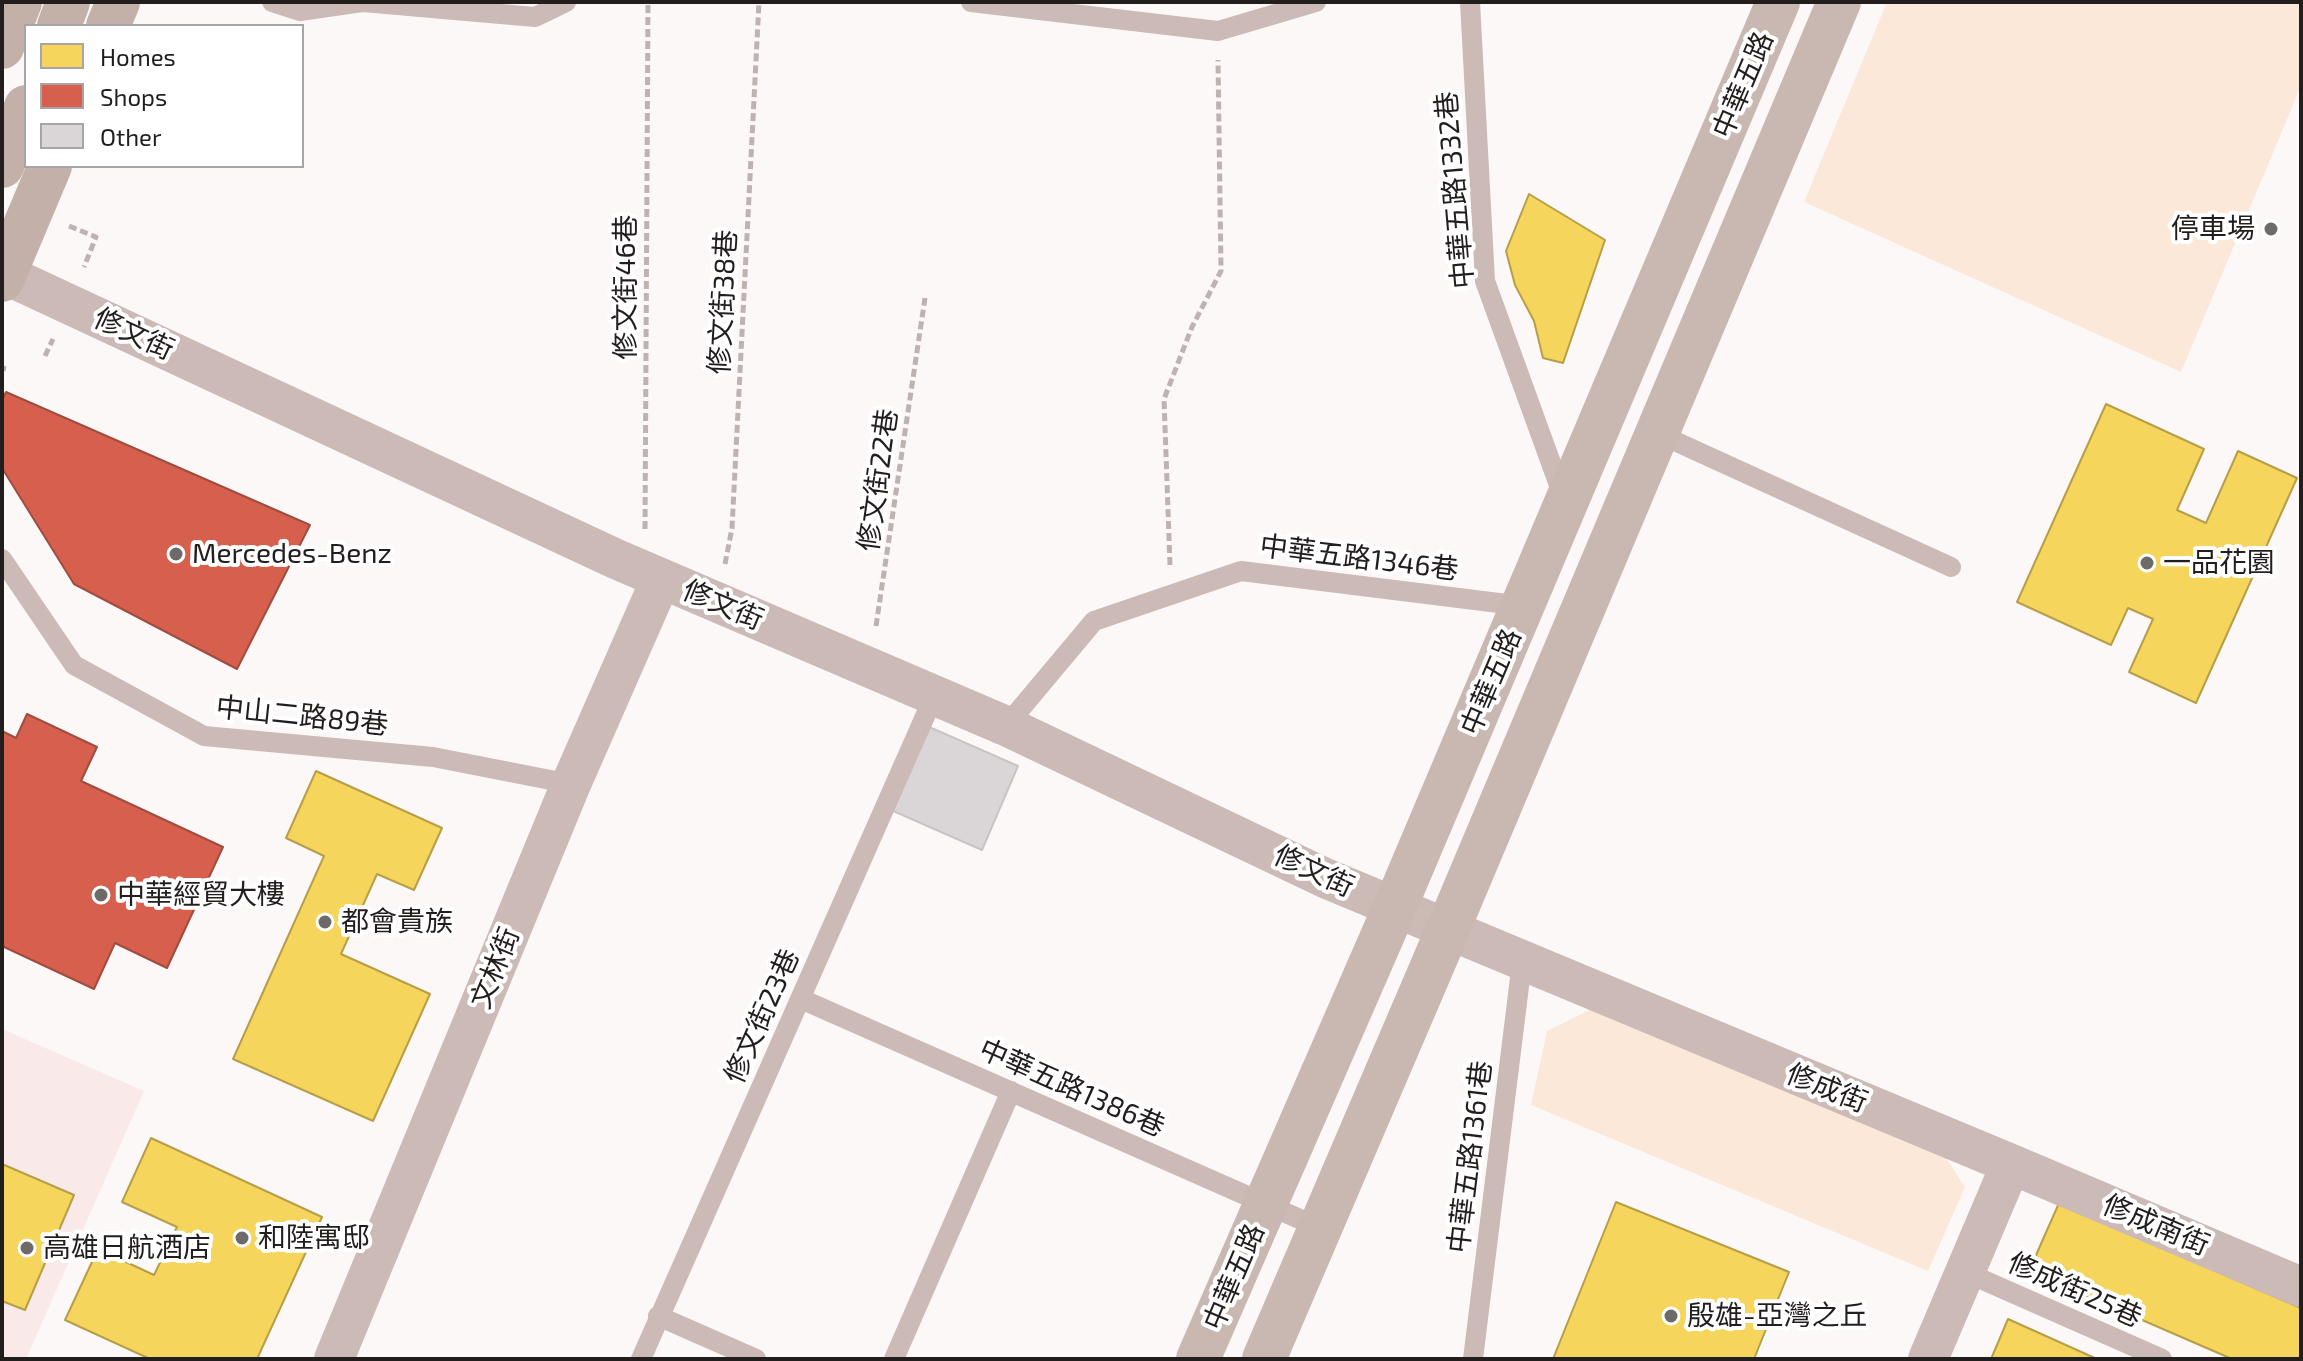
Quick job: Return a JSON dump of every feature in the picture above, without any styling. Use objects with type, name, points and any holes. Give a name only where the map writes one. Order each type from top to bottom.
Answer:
[{"type":"main road","points":[[2,47],[20,2]]},
{"type":"main road","points":[[60,24],[68,2]]},
{"type":"main road","points":[[109,24],[118,2]]},
{"type":"main road","name":"中華五路","points":[[1198,1359],[1395,907],[1778,2]]},
{"type":"main road","name":"中華五路","points":[[1264,1359],[1839,2]]},
{"type":"main road","points":[[2,166],[24,112]]},
{"type":"main road","points":[[3,276],[49,168]]},
{"type":"street","name":"修文街","points":[[3,276],[653,575],[1006,726],[1325,878],[1448,928]]},
{"type":"street","name":"文林街","points":[[334,1359],[571,784],[653,575]]},
{"type":"street","name":"修成街","points":[[1448,928],[1522,962],[2011,1164]]},
{"type":"street","points":[[1928,1359],[2011,1164]]},
{"type":"street","name":"修成南街","points":[[2011,1164],[2301,1287]]},
{"type":"lane","points":[[272,2],[300,11],[362,2],[535,17],[566,2]]},
{"type":"lane","points":[[971,2],[1218,31],[1316,2]]},
{"type":"lane","name":"中華五路1332巷","points":[[1470,2],[1485,281],[1566,505]]},
{"type":"lane","points":[[1657,433],[1951,567]]},
{"type":"lane","name":"中山二路89巷","points":[[2,559],[74,665],[204,736],[433,757],[571,784]]},
{"type":"lane","name":"中華五路1346巷","points":[[1006,726],[1094,621],[1241,571],[1523,606]]},
{"type":"lane","name":"修文街23巷","points":[[641,1359],[934,696]]},
{"type":"lane","name":"中華五路1361巷","points":[[1473,1359],[1522,962]]},
{"type":"lane","name":"中華五路1386巷","points":[[801,999],[1320,1228]]},
{"type":"lane","points":[[894,1359],[1011,1091]]},
{"type":"lane","name":"修成街25巷","points":[[1965,1272],[2162,1359]]},
{"type":"lane","points":[[658,1316],[756,1359]]},
{"type":"path","name":"修文街46巷","points":[[648,2],[653,575]]},
{"type":"path","name":"修文街38巷","points":[[717,602],[732,528],[759,2]]},
{"type":"path","points":[[1171,594],[1164,399],[1192,327],[1221,271],[1218,31]]},
{"type":"path","name":"修文街22巷","points":[[870,668],[925,298]]},
{"type":"shaded area","points":[[1887,2],[2301,2],[2301,86],[2181,372],[1804,202]]},
{"type":"shaded area","points":[[1593,1008],[1946,1158],[1965,1187],[1928,1271],[1531,1105],[1547,1031]]},
{"type":"shaded area","points":[[2,1029],[144,1091],[26,1359],[2,1359]]},
{"type":"building: Homes","points":[[1529,194],[1605,240],[1563,363],[1543,358],[1534,321],[1515,285],[1506,251]]},
{"type":"building: Homes","name":"一品花園","points":[[2106,404],[2204,449],[2177,510],[2206,523],[2238,451],[2297,478],[2196,703],[2129,672],[2153,619],[2128,608],[2111,645],[2017,602]]},
{"type":"building: Homes","name":"都會貴族","points":[[316,771],[442,828],[414,890],[377,874],[341,954],[430,994],[373,1121],[233,1059],[324,856],[286,838]]},
{"type":"building: Homes","name":"和陸寓邸","points":[[151,1138],[322,1217],[257,1359],[150,1359],[65,1320],[98,1249],[154,1275],[177,1227],[122,1202]]},
{"type":"building: Homes","name":"高雄日航酒店","points":[[2,1164],[74,1195],[25,1310],[2,1301]]},
{"type":"building: Homes","name":"殷雄-亞灣之丘","points":[[1616,1202],[1789,1272],[1754,1359],[1553,1359]]},
{"type":"building: Homes","points":[[2059,1203],[2301,1308],[2301,1359],[2232,1359],[2029,1271]]},
{"type":"building: Homes","points":[[2008,1319],[2097,1359],[1991,1359]]},
{"type":"building: Shops","name":"Mercedes-Benz","points":[[6,392],[310,525],[237,669],[74,584],[2,468],[2,400]]},
{"type":"building: Shops","name":"中華經貿大樓","points":[[27,714],[97,747],[81,781],[223,847],[167,968],[115,943],[94,989],[2,946],[2,731],[16,738]]},
{"type":"building: Other","points":[[927,726],[1018,766],[982,850],[891,810]]},
{"type":"place","name":"停車場","points":[[2271,229]]},
{"type":"place","name":"Mercedes-Benz","points":[[176,554]]},
{"type":"place","name":"一品花園","points":[[2147,563]]},
{"type":"place","name":"中華經貿大樓","points":[[101,895]]},
{"type":"place","name":"都會貴族","points":[[325,922]]},
{"type":"place","name":"和陸寓邸","points":[[242,1238]]},
{"type":"place","name":"高雄日航酒店","points":[[27,1248]]},
{"type":"place","name":"殷雄-亞灣之丘","points":[[1671,1316]]}]
